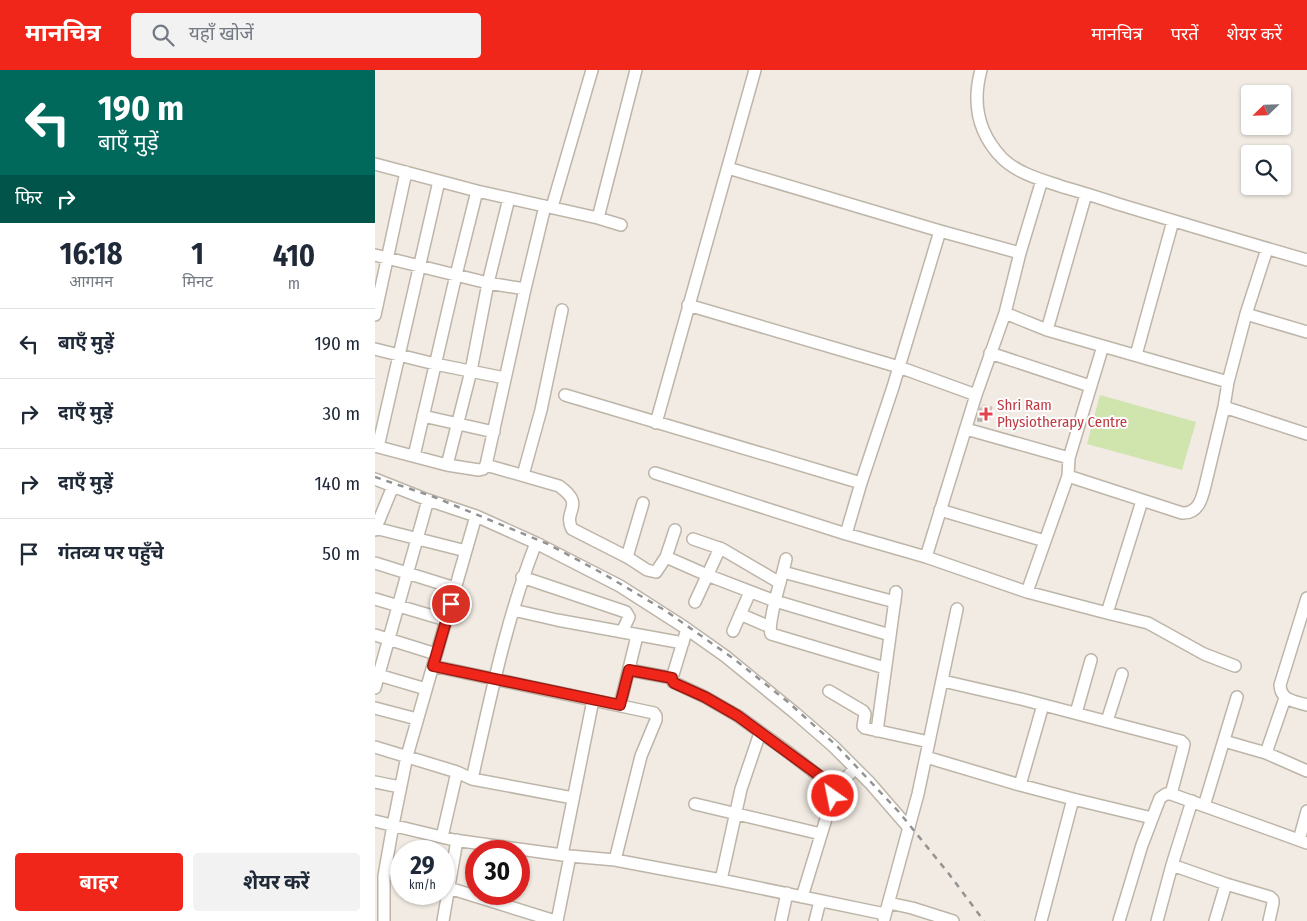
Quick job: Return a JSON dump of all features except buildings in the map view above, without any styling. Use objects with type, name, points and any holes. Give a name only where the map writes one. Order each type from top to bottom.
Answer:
[{"type":"street","points":[[439,181],[377,446],[447,465],[479,470],[483,469],[486,465],[525,289],[548,207],[591,70]]},
{"type":"street","points":[[598,218],[636,70]]},
{"type":"street","points":[[656,423],[755,70]]},
{"type":"street","points":[[981,70],[978,110],[980,124],[1001,157],[1010,164],[1042,180],[1307,260]]},
{"type":"street","points":[[375,164],[477,191],[598,218],[621,225]]},
{"type":"street","points":[[728,168],[1020,253]]},
{"type":"street","points":[[375,315],[406,172]]},
{"type":"street","points":[[926,557],[976,395],[1005,313],[1020,253],[1042,180]]},
{"type":"street","points":[[414,456],[477,191]]},
{"type":"street","points":[[1047,330],[1086,194]]},
{"type":"street","points":[[447,465],[471,371],[488,283],[509,198]]},
{"type":"street","points":[[1136,355],[1173,221]]},
{"type":"street","points":[[846,534],[940,231]]},
{"type":"street","points":[[1068,476],[1182,513],[1189,513],[1197,508],[1203,496],[1246,314],[1267,249]]},
{"type":"street","points":[[375,255],[488,283],[525,289]]},
{"type":"street","points":[[689,305],[899,367],[976,395]]},
{"type":"street","points":[[523,475],[541,410],[561,310]]},
{"type":"street","points":[[1005,313],[1047,330],[1229,382]]},
{"type":"street","points":[[1246,314],[1307,332]]},
{"type":"street","points":[[1027,592],[1068,476],[1069,458],[1103,346]]},
{"type":"street","points":[[375,349],[435,364],[505,378]]},
{"type":"street","points":[[990,353],[1090,386]]},
{"type":"street","points":[[565,395],[861,483]]},
{"type":"street","points":[[375,404],[387,407]]},
{"type":"street","points":[[1224,407],[1307,434]]},
{"type":"street","points":[[423,416],[494,432]]},
{"type":"street","points":[[966,429],[1069,458]]},
{"type":"street","points":[[486,465],[559,486],[568,492],[573,502],[569,521],[571,528],[654,573],[657,572],[666,557],[675,530]]},
{"type":"street","points":[[655,473],[846,534],[926,557],[1027,592],[1148,623],[1204,654],[1235,666]]},
{"type":"street","points":[[375,479],[476,516],[536,543],[620,586],[687,629],[725,656],[795,712],[833,746],[870,783],[909,828]]},
{"type":"street","points":[[393,486],[375,529],[466,551]]},
{"type":"street","points":[[375,688],[377,674],[428,500]]},
{"type":"street","points":[[1107,613],[1142,501]]},
{"type":"street","points":[[627,557],[643,503]]},
{"type":"street","points":[[940,510],[1045,540]]},
{"type":"street","points":[[383,921],[379,892],[384,876],[407,756],[476,516]]},
{"type":"street","points":[[693,539],[720,548],[746,562],[782,577],[895,597],[877,731]]},
{"type":"street","points":[[472,779],[513,610],[522,577],[536,543]]},
{"type":"street","points":[[695,602],[720,548]]},
{"type":"street","points":[[666,557],[775,601],[890,635]]},
{"type":"street","points":[[786,558],[770,627],[773,635],[885,668]]},
{"type":"street","points":[[375,563],[455,588]]},
{"type":"street","points":[[522,577],[626,612],[628,618],[622,632]]},
{"type":"street","points":[[733,631],[750,592]]},
{"type":"street","points":[[1307,598],[1280,685],[1281,692],[1285,698],[1307,705]]},
{"type":"street","points":[[375,599],[446,620]]},
{"type":"street","points":[[886,912],[919,794],[957,609]]},
{"type":"street","points":[[513,610],[683,643]]},
{"type":"street","points":[[740,614],[770,627]]},
{"type":"street","points":[[687,629],[672,678],[674,683],[723,706],[832,786],[833,792],[801,897]]},
{"type":"street","points":[[375,635],[436,654]]},
{"type":"street","points":[[620,705],[636,640],[634,635]]},
{"type":"street","points":[[1076,713],[1091,660]]},
{"type":"street","points":[[433,666],[654,713],[656,718],[641,756],[615,860]]},
{"type":"street","points":[[629,670],[672,678]]},
{"type":"street","points":[[377,674],[426,689]]},
{"type":"street","points":[[1107,721],[1122,674]]},
{"type":"street","points":[[943,681],[1076,713],[1182,742],[1184,744],[1171,794]]},
{"type":"street","points":[[829,691],[863,710],[865,714],[863,727],[929,742]]},
{"type":"street","points":[[1204,806],[1237,697]]},
{"type":"street","points":[[1266,753],[1285,698]]},
{"type":"street","points":[[455,890],[556,921],[573,798],[593,700]]},
{"type":"street","points":[[1021,785],[1043,705]]},
{"type":"street","points":[[375,708],[417,719]]},
{"type":"street","points":[[721,880],[746,772],[760,732]]},
{"type":"street","points":[[1225,741],[1266,753],[1307,771]]},
{"type":"street","points":[[375,747],[457,772],[472,779],[573,798]]},
{"type":"street","points":[[926,757],[1021,785],[1152,818]]},
{"type":"street","points":[[833,792],[855,768]]},
{"type":"street","points":[[442,837],[457,772]]},
{"type":"street","points":[[375,782],[400,787]]},
{"type":"street","points":[[1119,921],[1142,845],[1160,798],[1166,794],[1192,801],[1303,841],[1307,811]]},
{"type":"street","points":[[1041,921],[1073,799]]},
{"type":"street","points":[[1161,920],[1172,865],[1192,801]]},
{"type":"street","points":[[695,804],[821,834]]},
{"type":"street","points":[[375,821],[457,840],[615,860],[820,901],[886,912],[912,908],[953,921]]},
{"type":"street","points":[[455,852],[457,840]]},
{"type":"street","points":[[375,855],[387,857]]},
{"type":"street","points":[[1172,865],[1271,897],[1273,903],[1269,921]]},
{"type":"street","points":[[1215,921],[1226,884]]},
{"type":"street","points":[[781,921],[787,893]]},
{"type":"street","points":[[815,921],[820,901]]},
{"type":"street","points":[[443,921],[446,905]]},
{"type":"green space","points":[[1100,395],[1196,422],[1182,470],[1087,444]]},
{"type":"railway","points":[[375,477],[434,497],[548,544],[666,611],[734,659],[788,702],[837,746],[899,812],[984,921]]},
{"type":"place","name":"Shri Ram Physiotherapy Centre","points":[[986,414]]},
{"type":"route","points":[[451,604],[433,666],[620,705],[629,670],[672,678],[674,683],[723,706],[788,752],[828,782],[832,786],[833,796]]}]
